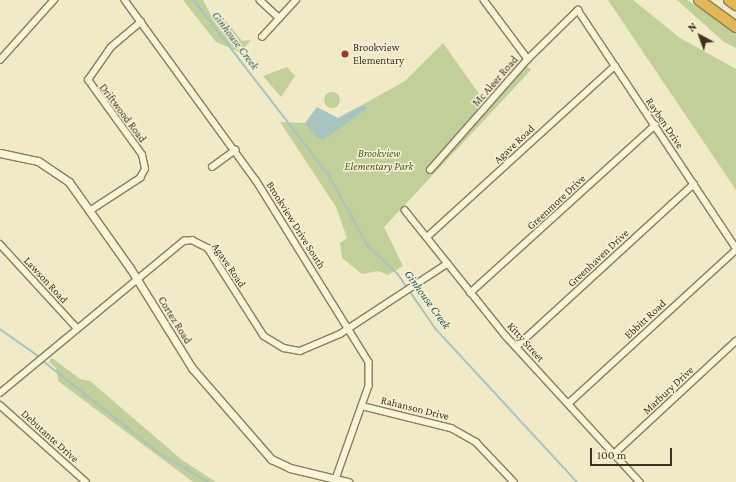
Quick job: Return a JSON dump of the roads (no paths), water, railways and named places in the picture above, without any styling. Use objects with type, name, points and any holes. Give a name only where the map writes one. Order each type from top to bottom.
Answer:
[{"type":"highway","points":[[699,0],[736,27]]},
{"type":"highway","points":[[729,0],[736,5]]},
{"type":"street","points":[[0,60],[54,0]]},
{"type":"street","name":"Brookview Drive South","points":[[126,0],[235,150],[349,328],[370,367],[371,376],[336,481]]},
{"type":"street","points":[[260,0],[279,18]]},
{"type":"street","points":[[262,37],[296,0]]},
{"type":"street","points":[[484,0],[528,59]]},
{"type":"street","name":"Mc Aleer Road","points":[[430,170],[528,59],[578,10]]},
{"type":"street","name":"Rayben Drive","points":[[578,10],[736,249]]},
{"type":"street","name":"Driftwood Road","points":[[91,210],[140,178],[145,169],[142,155],[88,80],[111,47],[142,22]]},
{"type":"street","name":"Agave Road","points":[[427,237],[615,66]]},
{"type":"street","name":"Greenmore Drive","points":[[470,294],[655,125]]},
{"type":"street","points":[[212,167],[235,150]]},
{"type":"street","name":"Cortez Road","points":[[0,153],[31,158],[56,171],[91,210],[192,368],[271,459],[290,468],[336,481],[348,482]]},
{"type":"street","name":"Greenhaven Drive","points":[[516,346],[694,184]]},
{"type":"street","name":"Kitty Street","points":[[405,210],[470,294],[640,482]]},
{"type":"street","name":"Agave Road","points":[[0,393],[176,245],[192,240],[208,248],[255,324],[273,344],[300,351],[323,344],[447,264]]},
{"type":"street","name":"Lawson Road","points":[[0,244],[77,328]]},
{"type":"street","name":"Ebbitt Road","points":[[569,403],[736,249]]},
{"type":"street","name":"Marbury Drive","points":[[614,453],[736,341]]},
{"type":"street","name":"Debutante Drive","points":[[0,405],[86,482]]},
{"type":"street","name":"Rahanson Drive","points":[[362,406],[451,428],[476,442],[514,482]]},
{"type":"water","points":[[362,105],[368,108],[323,140],[315,136],[305,123],[317,107],[338,118]]},
{"type":"waterway","name":"Ginhouse Creek","points":[[194,0],[329,175],[368,246],[398,274],[436,329],[577,482]]},
{"type":"waterway","points":[[0,329],[40,357]]},
{"type":"waterway","points":[[42,360],[161,454],[208,482]]},
{"type":"place","name":"Brookview Elementary","points":[[345,54]]},
{"type":"park label","name":"Brookview Elementary Park","points":[[379,160]]}]
